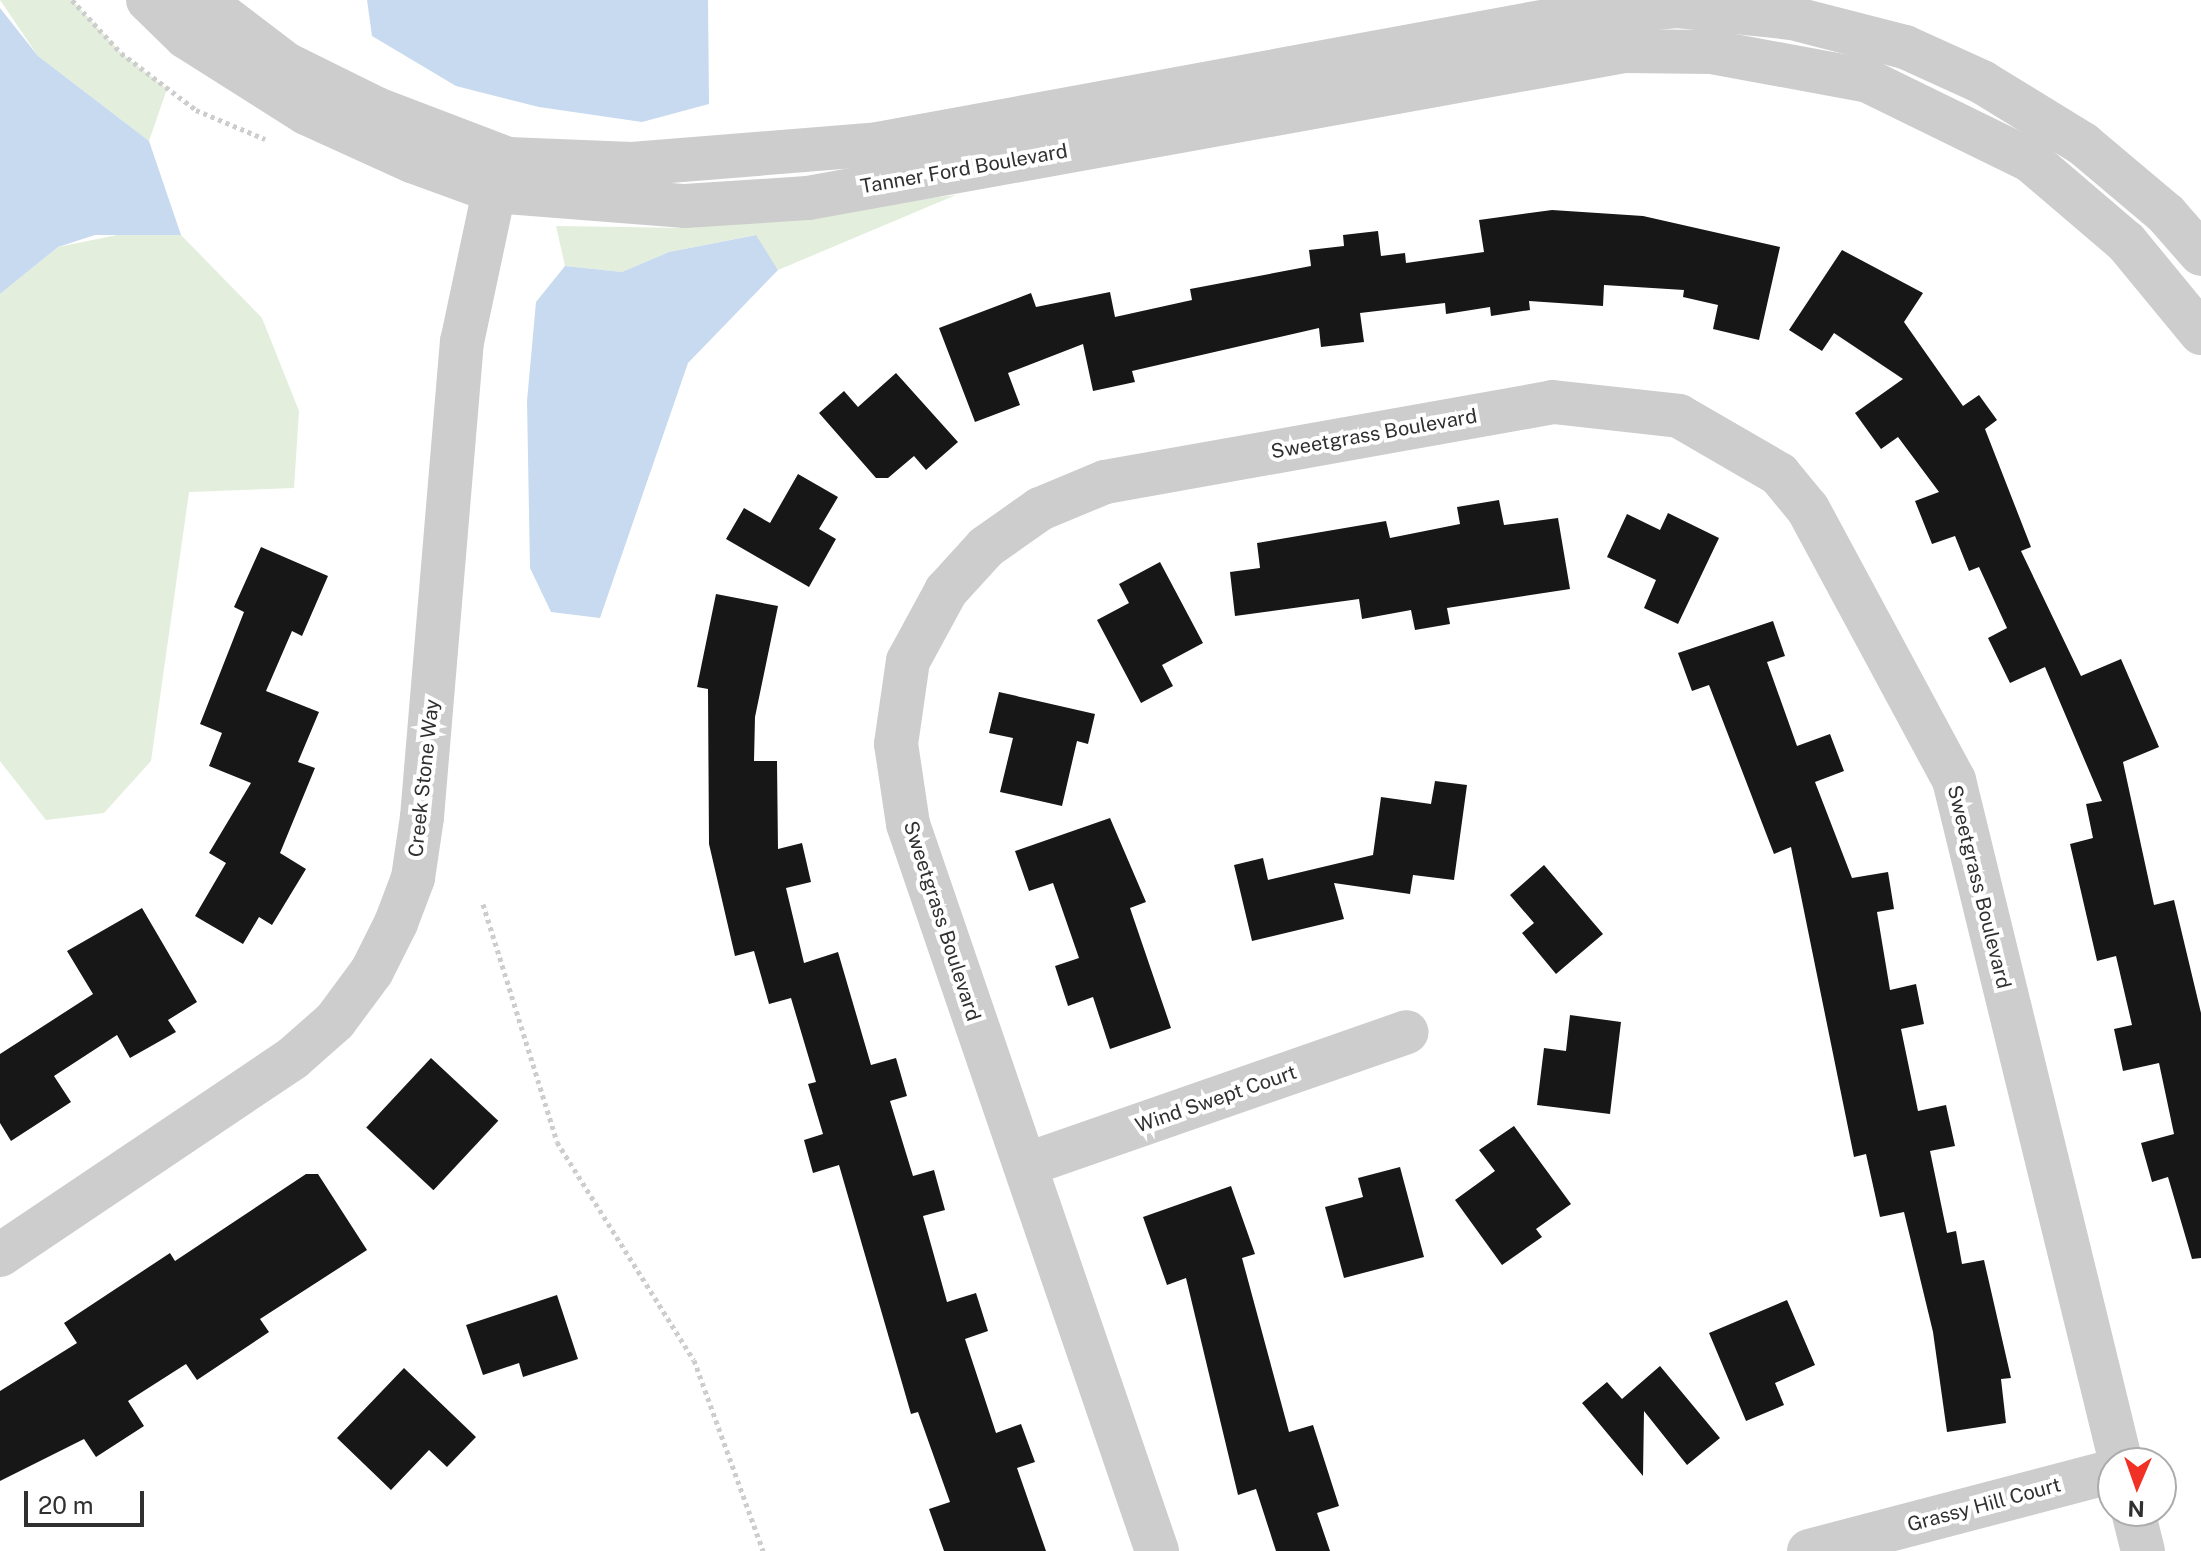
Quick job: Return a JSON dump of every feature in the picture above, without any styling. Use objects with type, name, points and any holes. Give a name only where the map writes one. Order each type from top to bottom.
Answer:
[{"type":"street","name":"Tanner Ford Boulevard","points":[[148,0],[186,37],[306,113],[501,175],[685,206],[808,198],[1624,51],[1712,52],[1868,81],[1962,122],[2031,161],[2126,242],[2201,333]]},
{"type":"street","name":"Tanner Ford Boulevard","points":[[202,0],[286,64],[501,175],[740,159],[878,144],[1585,14],[1678,6],[1834,12],[1982,82],[2083,144],[2166,214],[2201,254]]},
{"type":"street","points":[[1825,71],[1834,12]]},
{"type":"street","name":"Creek Stone Way","points":[[2,1251],[293,1058],[335,1021],[372,971],[396,923],[413,878],[422,817],[462,342],[501,175]]},
{"type":"street","name":"Sweetgrass Boulevard","points":[[1157,1551],[908,824],[896,744],[908,661],[946,591],[986,547],[1040,509],[1105,482],[1553,402],[1679,416],[1779,474],[1808,509],[1954,780],[2117,1447]]},
{"type":"street","name":"Wind Swept Court","points":[[1025,1165],[1406,1032]]},
{"type":"street","name":"Grassy Hill Court","points":[[1809,1551],[2097,1475]]},
{"type":"street","points":[[2137,1527],[2143,1551]]},
{"type":"path","points":[[483,904],[557,1142],[694,1360],[763,1551]]},
{"type":"green space","points":[[0,0],[72,0],[121,53],[167,89],[149,141],[38,56]]},
{"type":"green space","points":[[956,195],[778,270],[755,235],[669,252],[622,272],[565,266],[556,226],[687,228]]},
{"type":"green space","points":[[137,231],[181,235],[262,318],[299,411],[294,488],[189,492],[151,761],[104,813],[46,820],[0,761],[0,294],[58,247]]},
{"type":"water","points":[[367,0],[708,0],[709,104],[642,122],[539,107],[456,86],[372,36]]},
{"type":"water","points":[[0,8],[38,56],[149,141],[181,235],[95,235],[58,247],[0,294]]},
{"type":"water","points":[[756,235],[778,270],[688,363],[600,618],[551,612],[530,568],[527,401],[536,302],[565,266],[622,272],[669,252]]},
{"type":"building","points":[[1552,210],[1643,216],[1780,247],[1759,340],[1713,329],[1718,305],[1683,297],[1684,290],[1604,285],[1603,306],[1529,301],[1530,310],[1491,316],[1490,307],[1446,314],[1445,303],[1360,313],[1364,342],[1321,347],[1319,328],[1132,371],[1135,382],[1093,391],[1083,344],[1008,373],[1020,405],[975,422],[939,328],[1031,293],[1036,307],[1110,292],[1115,317],[1192,300],[1190,289],[1311,266],[1309,250],[1344,246],[1343,235],[1378,231],[1381,256],[1405,253],[1406,263],[1484,252],[1479,220]]},
{"type":"building","points":[[1842,250],[1923,293],[1904,322],[1963,406],[1979,395],[1997,420],[1985,429],[2031,547],[2021,551],[2081,676],[2121,659],[2159,747],[2123,762],[2154,905],[2174,900],[2201,1013],[2201,1258],[2192,1259],[2168,1177],[2152,1182],[2141,1143],[2174,1134],[2159,1063],[2123,1071],[2114,1029],[2132,1025],[2116,956],[2097,961],[2070,844],[2093,838],[2086,804],[2102,801],[2045,667],[2010,683],[1988,638],[2007,628],[1979,567],[1969,571],[1955,536],[1932,544],[1915,501],[1939,492],[1898,437],[1881,449],[1855,413],[1903,379],[1834,333],[1822,351],[1789,330]]},
{"type":"building","points":[[896,373],[958,442],[926,470],[914,456],[888,478],[876,478],[819,413],[844,391],[858,407]]},
{"type":"building","points":[[798,474],[838,497],[819,529],[836,539],[809,587],[726,539],[744,508],[770,523]]},
{"type":"building","points":[[1499,500],[1504,525],[1558,518],[1570,589],[1447,608],[1450,624],[1415,630],[1411,610],[1362,619],[1359,599],[1235,616],[1230,572],[1260,568],[1257,543],[1386,521],[1390,538],[1460,524],[1457,507]]},
{"type":"building","points":[[1668,513],[1719,538],[1678,624],[1644,608],[1656,580],[1607,557],[1627,514],[1660,530]]},
{"type":"building","points":[[261,547],[328,576],[302,636],[292,631],[266,691],[319,712],[298,762],[315,768],[280,853],[306,869],[272,925],[259,917],[243,944],[195,916],[226,863],[209,853],[251,783],[209,766],[222,733],[200,724],[244,612],[234,607]]},
{"type":"building","points":[[1160,562],[1203,643],[1162,665],[1173,686],[1141,703],[1097,620],[1129,603],[1119,584]]},
{"type":"building","points":[[716,594],[778,606],[755,717],[754,761],[777,761],[778,849],[802,843],[811,882],[786,888],[804,963],[838,952],[871,1065],[896,1058],[907,1096],[890,1101],[913,1176],[934,1170],[945,1210],[923,1216],[947,1302],[976,1293],[988,1331],[965,1339],[996,1433],[1021,1424],[1035,1462],[1017,1468],[1046,1551],[944,1551],[929,1509],[950,1502],[918,1412],[911,1414],[839,1165],[813,1173],[804,1140],[823,1134],[808,1084],[816,1082],[791,998],[769,1004],[754,951],[735,956],[709,844],[708,689],[697,687]]},
{"type":"building","points":[[1773,621],[1785,656],[1767,662],[1797,746],[1830,734],[1844,771],[1815,782],[1852,878],[1888,872],[1894,909],[1877,912],[1890,990],[1916,984],[1924,1024],[1901,1029],[1918,1111],[1946,1105],[1955,1146],[1930,1151],[1947,1233],[1956,1231],[1962,1264],[1984,1260],[2011,1378],[2001,1379],[2006,1423],[1947,1432],[1933,1332],[1904,1212],[1880,1217],[1866,1154],[1854,1157],[1791,847],[1774,854],[1709,685],[1692,691],[1678,653]]},
{"type":"building","points":[[999,692],[1095,714],[1088,744],[1077,741],[1062,806],[1000,792],[1013,738],[989,733]]},
{"type":"building","points":[[1435,781],[1467,785],[1454,880],[1413,875],[1410,894],[1334,883],[1344,919],[1252,941],[1234,865],[1263,858],[1268,880],[1373,855],[1381,797],[1431,804]]},
{"type":"building","points":[[1110,818],[1146,902],[1130,908],[1171,1028],[1110,1049],[1093,997],[1068,1006],[1055,966],[1079,958],[1053,883],[1029,891],[1015,851]]},
{"type":"building","points":[[1544,865],[1603,934],[1556,974],[1522,933],[1534,923],[1510,895]]},
{"type":"building","points":[[142,908],[197,1002],[168,1020],[176,1032],[130,1058],[117,1035],[54,1076],[71,1102],[11,1141],[0,1123],[0,1054],[93,994],[67,951]]},
{"type":"building","points":[[1570,1015],[1621,1022],[1610,1114],[1537,1105],[1544,1048],[1566,1051]]},
{"type":"building","points":[[431,1058],[498,1121],[433,1190],[366,1127]]},
{"type":"building","points":[[1514,1126],[1571,1204],[1536,1229],[1542,1237],[1502,1265],[1455,1200],[1495,1171],[1479,1150]]},
{"type":"building","points":[[1400,1167],[1424,1257],[1344,1278],[1325,1207],[1363,1197],[1358,1178]]},
{"type":"building","points":[[306,1174],[318,1174],[367,1250],[260,1319],[269,1332],[197,1380],[186,1364],[128,1401],[144,1426],[96,1457],[84,1439],[0,1481],[0,1391],[77,1343],[64,1323],[170,1253],[175,1261]]},
{"type":"building","points":[[1231,1186],[1255,1254],[1242,1258],[1289,1432],[1313,1425],[1339,1506],[1317,1513],[1330,1551],[1276,1551],[1256,1489],[1238,1495],[1186,1278],[1167,1285],[1143,1217]]},
{"type":"building","points":[[557,1295],[578,1359],[523,1377],[519,1363],[483,1375],[466,1325]]},
{"type":"building","points":[[1787,1300],[1815,1365],[1775,1383],[1784,1405],[1746,1421],[1709,1333]]},
{"type":"building","points":[[1660,1366],[1720,1438],[1687,1465],[1644,1411],[1643,1476],[1582,1403],[1607,1382],[1622,1399]]},
{"type":"building","points":[[404,1368],[476,1437],[447,1467],[429,1450],[391,1490],[337,1438]]}]
